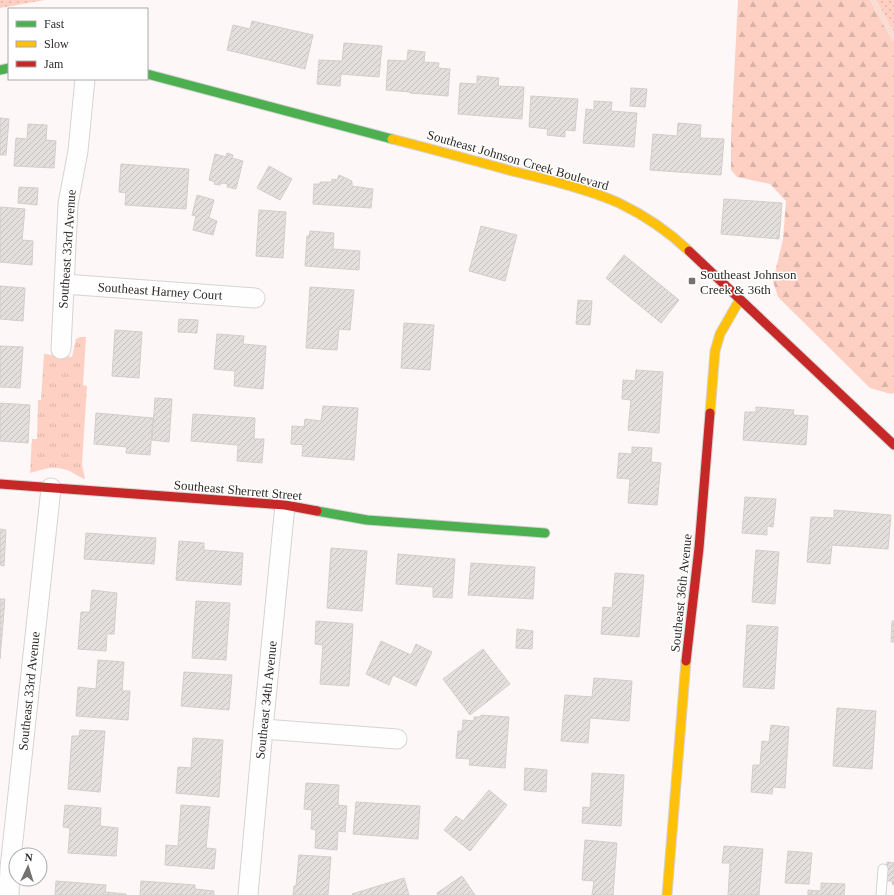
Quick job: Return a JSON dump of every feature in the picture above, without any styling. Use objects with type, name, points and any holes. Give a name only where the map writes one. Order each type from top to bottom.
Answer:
[{"type":"street","name":"Southeast Johnson Creek Boulevard","points":[[148,74],[551,181],[604,197],[634,211],[676,239],[894,445]]},
{"type":"street","name":"Southeast 33rd Avenue","points":[[61,348],[68,204],[78,151],[85,80]]},
{"type":"street","name":"Southeast Harney Court","points":[[64,284],[255,298]]},
{"type":"street","name":"Southeast 36th Avenue","points":[[667,895],[688,644],[699,548],[715,351],[720,334],[740,299]]},
{"type":"street","name":"Southeast Sherrett Street","points":[[0,484],[285,505],[367,520],[544,533]]},
{"type":"street","name":"Southeast 33rd Avenue","points":[[9,895],[11,860],[51,488]]},
{"type":"street","name":"Southeast 34th Avenue","points":[[248,895],[285,505]]},
{"type":"street","points":[[263,729],[397,739]]},
{"type":"lane","points":[[881,895],[883,869]]},
{"type":"green space","points":[[0,0],[45,0],[0,8]]},
{"type":"green space","points":[[738,0],[894,0],[894,393],[891,394],[870,388],[778,297],[773,281],[783,239],[786,201],[770,184],[737,177],[731,170],[731,135]]},
{"type":"green space","points":[[876,0],[894,0],[894,39],[887,19]]},
{"type":"green space","points":[[86,337],[83,385],[87,386],[82,464],[85,479],[69,471],[57,468],[48,468],[30,473],[32,439],[37,439],[38,400],[41,400],[44,354],[72,357],[76,339]]},
{"type":"building","points":[[252,21],[313,35],[305,69],[227,50],[233,25],[250,29]]},
{"type":"building","points":[[344,43],[382,46],[379,77],[341,74],[340,86],[317,84],[319,60],[342,61]]},
{"type":"building","points":[[408,50],[425,52],[424,62],[439,63],[438,68],[450,69],[448,96],[386,90],[388,60],[407,61]]},
{"type":"building","points":[[477,76],[499,78],[498,86],[524,87],[522,119],[458,114],[460,83],[477,84]]},
{"type":"building","points":[[631,88],[647,89],[645,107],[630,106]]},
{"type":"building","points":[[531,96],[578,99],[575,131],[565,130],[565,137],[547,135],[548,129],[529,127]]},
{"type":"building","points":[[594,101],[612,102],[611,111],[637,113],[634,147],[583,143],[586,109],[594,110]]},
{"type":"building","points":[[0,118],[9,119],[6,155],[0,155]]},
{"type":"building","points":[[678,123],[701,125],[700,138],[724,139],[721,175],[650,170],[653,134],[677,136]]},
{"type":"building","points":[[28,124],[47,125],[46,140],[56,141],[54,168],[14,166],[16,138],[27,139]]},
{"type":"building","points":[[227,153],[233,155],[232,158],[243,161],[236,189],[227,187],[228,184],[214,184],[215,182],[209,180],[215,154],[226,157]]},
{"type":"building","points":[[121,164],[189,169],[186,209],[125,205],[126,193],[119,192]]},
{"type":"building","points":[[269,166],[292,179],[280,200],[257,188]]},
{"type":"building","points":[[339,175],[352,181],[352,186],[373,189],[371,208],[313,204],[314,184],[320,184],[320,182],[332,182],[332,179],[337,180]]},
{"type":"building","points":[[19,187],[38,188],[37,205],[18,203]]},
{"type":"building","points":[[197,195],[214,200],[209,218],[217,221],[213,235],[193,230],[196,216],[192,215]]},
{"type":"building","points":[[724,199],[782,203],[779,239],[721,234]]},
{"type":"building","points":[[0,207],[25,209],[22,240],[33,241],[32,265],[0,262]]},
{"type":"building","points":[[259,210],[286,212],[283,258],[256,256]]},
{"type":"building","points":[[481,226],[517,235],[505,281],[469,271]]},
{"type":"building","points":[[310,231],[334,233],[333,249],[360,251],[359,270],[305,266],[307,236],[309,236]]},
{"type":"building","points":[[624,255],[679,300],[661,323],[606,278]]},
{"type":"building","points":[[0,286],[25,288],[23,321],[0,319]]},
{"type":"building","points":[[310,287],[354,290],[350,330],[339,329],[337,350],[306,348]]},
{"type":"building","points":[[578,300],[592,301],[590,325],[576,324]]},
{"type":"building","points":[[179,319],[198,320],[197,333],[178,332]]},
{"type":"building","points":[[404,323],[434,325],[430,370],[401,368]]},
{"type":"building","points":[[115,330],[142,332],[139,378],[112,376]]},
{"type":"building","points":[[217,334],[244,336],[243,344],[266,346],[263,389],[234,386],[235,371],[214,369]]},
{"type":"building","points":[[0,346],[23,347],[20,388],[0,387]]},
{"type":"building","points":[[636,370],[663,372],[659,433],[628,430],[631,400],[622,399],[623,380],[635,381]]},
{"type":"building","points":[[155,398],[172,399],[169,442],[152,440]]},
{"type":"building","points":[[0,403],[30,405],[28,443],[0,441]]},
{"type":"building","points":[[323,406],[358,408],[354,460],[302,456],[303,445],[291,444],[292,426],[304,427],[305,419],[321,421]]},
{"type":"building","points":[[756,407],[794,410],[793,415],[808,416],[806,445],[743,440],[745,412],[756,412]]},
{"type":"building","points":[[96,413],[153,418],[150,455],[126,453],[127,447],[94,444]]},
{"type":"building","points":[[193,414],[255,418],[254,439],[264,439],[262,463],[237,461],[238,445],[191,441]]},
{"type":"building","points":[[632,447],[652,448],[651,462],[661,463],[657,505],[628,503],[630,479],[617,478],[619,453],[632,454]]},
{"type":"building","points":[[745,497],[776,499],[773,527],[767,526],[767,535],[742,533]]},
{"type":"building","points":[[834,510],[891,515],[888,549],[832,545],[830,564],[807,562],[811,517],[834,518]]},
{"type":"building","points":[[0,529],[6,530],[4,566],[0,565]]},
{"type":"building","points":[[86,533],[156,538],[154,564],[84,559]]},
{"type":"building","points":[[179,541],[204,543],[204,550],[243,553],[241,585],[176,580]]},
{"type":"building","points":[[331,548],[367,551],[362,611],[327,608]]},
{"type":"building","points":[[756,550],[779,552],[775,604],[752,602]]},
{"type":"building","points":[[398,554],[455,559],[452,598],[433,597],[433,587],[396,584]]},
{"type":"building","points":[[471,563],[535,567],[533,599],[468,595]]},
{"type":"building","points":[[615,573],[644,575],[639,637],[601,634],[603,607],[612,608]]},
{"type":"building","points":[[92,590],[117,593],[114,634],[107,634],[106,651],[78,649],[81,612],[90,612]]},
{"type":"building","points":[[0,599],[5,599],[0,659]]},
{"type":"building","points":[[196,601],[230,603],[226,660],[192,658]]},
{"type":"building","points":[[316,621],[353,624],[349,686],[320,684],[323,645],[315,644]]},
{"type":"building","points":[[892,621],[894,621],[894,642],[891,642]]},
{"type":"building","points":[[747,625],[778,627],[774,689],[743,687]]},
{"type":"building","points":[[517,629],[533,631],[532,649],[516,648]]},
{"type":"building","points":[[381,641],[411,655],[416,644],[432,652],[416,686],[393,675],[389,685],[366,674]]},
{"type":"building","points":[[483,649],[510,684],[470,715],[443,679]]},
{"type":"building","points":[[98,660],[124,662],[122,691],[130,691],[128,720],[76,716],[78,687],[96,689]]},
{"type":"building","points":[[184,672],[232,675],[229,710],[181,706]]},
{"type":"building","points":[[594,678],[632,681],[629,721],[590,718],[588,743],[561,741],[565,695],[592,697]]},
{"type":"building","points":[[837,708],[876,711],[872,769],[833,766]]},
{"type":"building","points":[[481,715],[509,717],[505,768],[469,765],[470,759],[456,758],[458,731],[462,731],[463,720],[474,721],[474,717],[480,717]]},
{"type":"building","points":[[771,725],[789,727],[785,788],[773,787],[772,794],[751,792],[753,765],[760,765],[762,741],[769,742]]},
{"type":"building","points":[[80,730],[105,731],[100,792],[68,789],[72,736],[79,736]]},
{"type":"building","points":[[193,738],[223,740],[219,797],[176,793],[178,767],[191,768]]},
{"type":"building","points":[[525,768],[547,770],[546,792],[524,790]]},
{"type":"building","points":[[592,773],[624,775],[621,826],[582,823],[583,807],[590,808]]},
{"type":"building","points":[[306,783],[339,785],[338,805],[347,806],[345,832],[338,831],[337,850],[315,848],[316,830],[311,829],[312,810],[304,809]]},
{"type":"building","points":[[489,790],[507,805],[470,851],[444,830],[456,816],[463,821]]},
{"type":"building","points":[[356,802],[420,806],[418,839],[353,834]]},
{"type":"building","points":[[65,805],[101,808],[100,826],[118,828],[116,856],[68,853],[70,828],[63,827]]},
{"type":"building","points":[[181,805],[210,807],[206,848],[216,849],[214,869],[165,865],[166,845],[178,846]]},
{"type":"building","points":[[585,840],[617,843],[613,895],[592,895],[594,881],[582,880]]},
{"type":"building","points":[[724,846],[763,849],[759,895],[728,895],[730,863],[722,863]]},
{"type":"building","points":[[788,851],[812,853],[809,884],[785,883]]},
{"type":"building","points":[[299,855],[331,857],[328,895],[293,895],[294,886],[296,886]]},
{"type":"building","points":[[887,862],[894,863],[894,885],[892,884],[893,881],[886,881]]},
{"type":"building","points":[[462,876],[475,895],[438,895],[437,893]]},
{"type":"building","points":[[404,878],[409,895],[352,894]]},
{"type":"building","points":[[56,881],[106,885],[105,892],[126,895],[55,895]]},
{"type":"building","points":[[141,881],[195,885],[195,889],[214,891],[214,895],[140,895]]},
{"type":"building","points":[[821,883],[845,884],[844,895],[808,895],[808,890],[821,891]]},
{"type":"waterway","points":[[873,0],[894,38]]},
{"type":"traffic: fast","points":[[0,70],[8,68]]},
{"type":"traffic: fast","points":[[148,74],[392,139]]},
{"type":"traffic: fast","points":[[317,511],[367,520],[545,533]]},
{"type":"traffic: slow","points":[[392,139],[593,193],[619,203],[647,218],[689,251]]},
{"type":"traffic: slow","points":[[710,413],[715,351],[720,334],[740,299]]},
{"type":"traffic: slow","points":[[667,895],[686,661]]},
{"type":"traffic: jam","points":[[689,251],[894,445]]},
{"type":"traffic: jam","points":[[686,661],[699,548],[710,413]]},
{"type":"traffic: jam","points":[[0,484],[285,505],[317,511]]},
{"type":"place","name":"Southeast Johnson Creek & 36th","points":[[692,281]]}]
